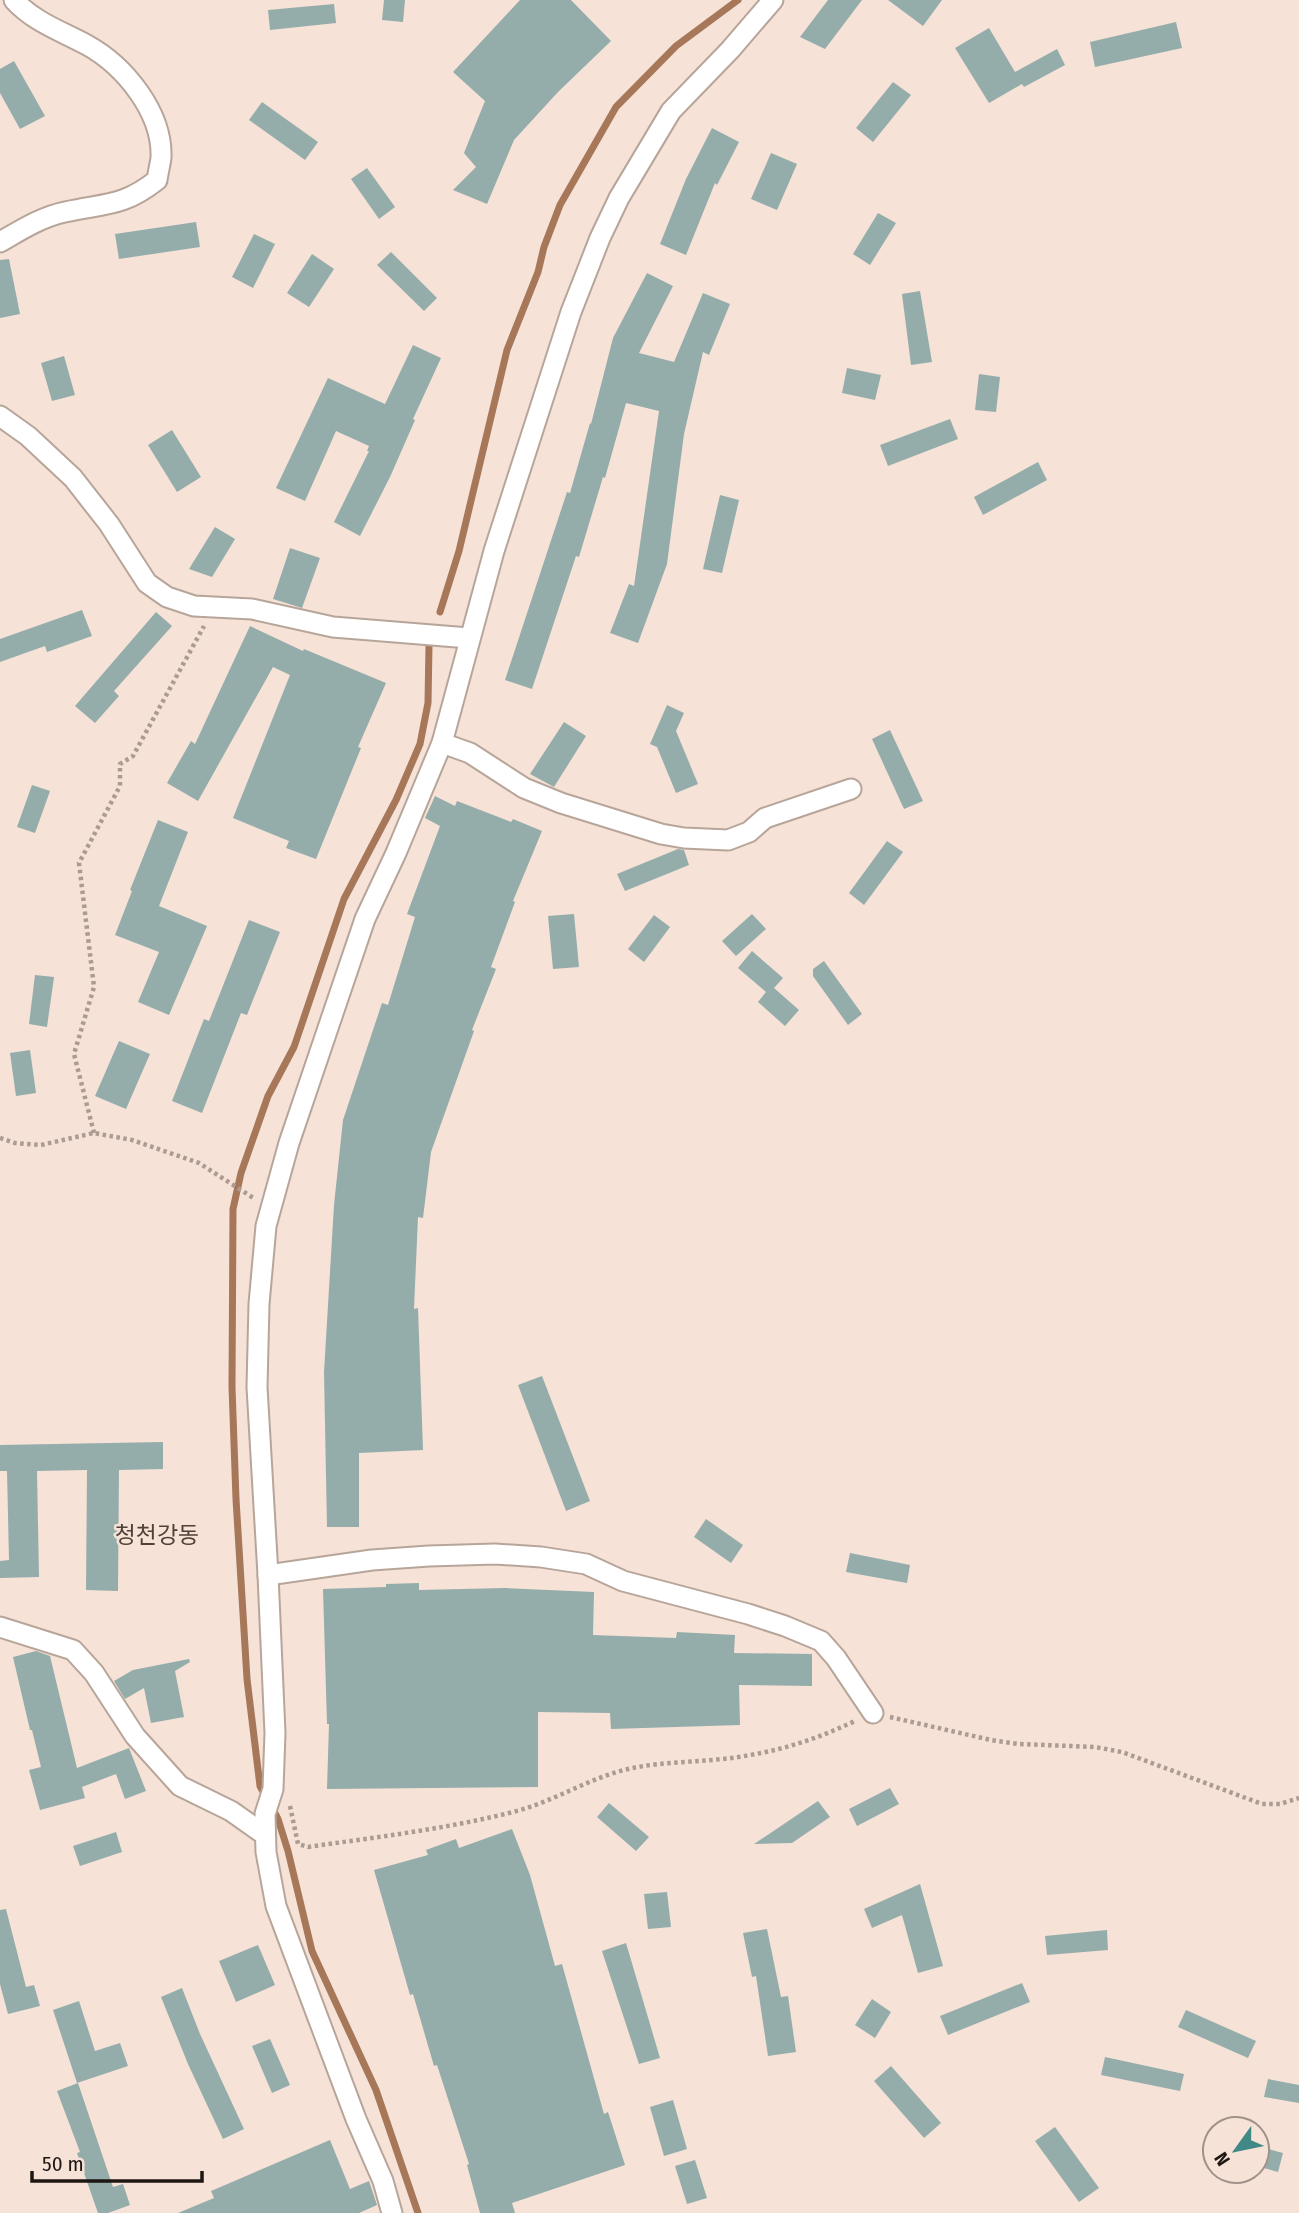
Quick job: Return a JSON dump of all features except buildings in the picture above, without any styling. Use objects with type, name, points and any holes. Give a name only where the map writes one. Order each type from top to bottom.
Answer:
[{"type":"street","points":[[0,242],[33,222],[64,212],[124,202],[157,180],[161,157],[155,124],[142,98],[118,66],[89,46],[27,15],[14,0]]},
{"type":"street","points":[[391,2213],[383,2181],[356,2119],[276,1906],[266,1852],[265,1814],[273,1789],[275,1733],[257,1387],[259,1304],[266,1226],[289,1143],[365,919],[442,743],[494,551],[571,312],[600,238],[619,198],[671,111],[730,50],[773,0]]},
{"type":"street","points":[[0,416],[28,436],[72,478],[109,524],[147,583],[167,597],[194,606],[252,609],[333,627],[469,638]]},
{"type":"street","points":[[442,743],[470,753],[524,788],[561,803],[661,834],[684,838],[728,840],[749,832],[765,818],[850,789]]},
{"type":"street","points":[[268,1575],[372,1560],[429,1556],[495,1554],[586,1564],[623,1581],[748,1614],[821,1641],[836,1658],[873,1713]]},
{"type":"street","points":[[0,1627],[73,1650],[94,1673],[135,1736],[180,1786],[231,1811],[265,1835]]},
{"type":"path","points":[[94,1133],[74,1054],[94,987],[79,863],[120,786],[120,764],[133,756],[204,630],[206,606]]},
{"type":"path","points":[[0,1138],[15,1143],[41,1144],[94,1133],[132,1140],[199,1163],[271,1209]]},
{"type":"path","points":[[273,1789],[288,1797],[299,1844],[309,1847],[429,1830],[513,1812],[548,1802],[627,1769],[748,1756],[802,1744],[873,1713],[991,1740],[1019,1744],[1095,1747],[1122,1752],[1262,1804],[1280,1804],[1299,1798]]},
{"type":"waterway","points":[[440,612],[459,551],[507,350],[538,272],[560,205],[616,107],[676,46],[738,0]]},
{"type":"waterway","points":[[266,1797],[260,1786],[247,1679],[236,1499],[232,1387],[233,1209],[241,1173],[268,1096],[294,1047],[344,899],[396,800],[420,744],[428,703],[429,645]]},
{"type":"waterway","points":[[272,1807],[288,1851],[312,1951],[376,2090],[418,2213]]},
{"type":"district","name":"청천강동","points":[[157,1535]]}]
